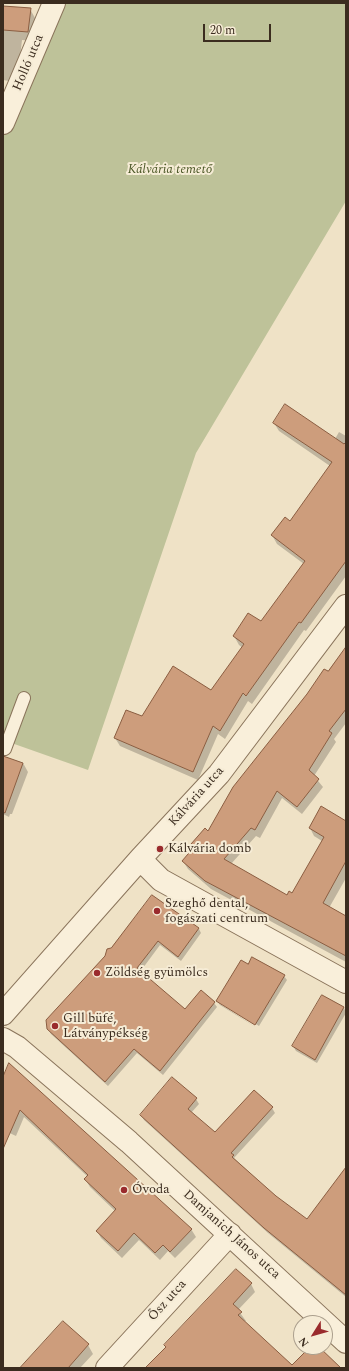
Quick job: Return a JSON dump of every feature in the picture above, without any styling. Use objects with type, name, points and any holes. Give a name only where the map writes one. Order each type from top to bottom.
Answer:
[{"type":"street","name":"Holló utca","points":[[3,123],[54,3]]},
{"type":"street","name":"Kálvária utca","points":[[3,1014],[140,858],[219,774],[346,606]]},
{"type":"street","points":[[140,858],[161,880],[346,982]]},
{"type":"street","name":"Damjanich János utca","points":[[3,1039],[17,1047],[123,1137],[346,1342]]},
{"type":"street","name":"Ősz utca","points":[[107,1368],[230,1234]]},
{"type":"lane","points":[[3,748],[4,749],[24,698]]},
{"type":"green space","name":"Kálvária temető","points":[[54,3],[346,3],[346,201],[196,453],[88,770],[3,740],[3,123]]},
{"type":"building","points":[[3,6],[31,8],[28,32],[3,30]]},
{"type":"building","points":[[285,404],[344,444],[346,442],[346,561],[301,623],[299,622],[246,696],[243,693],[220,731],[213,726],[193,772],[114,738],[126,710],[142,716],[173,666],[211,690],[244,644],[233,636],[248,613],[261,621],[305,561],[271,535],[285,517],[290,521],[332,462],[273,423]]},
{"type":"building","points":[[346,647],[346,709],[329,731],[332,733],[309,770],[319,779],[297,807],[277,791],[255,830],[251,828],[224,859],[287,895],[289,891],[292,893],[324,837],[309,828],[321,806],[346,821],[346,861],[323,903],[346,916],[346,956],[205,881],[182,861],[194,847],[191,844],[205,828],[208,831],[233,787],[307,694],[324,669],[328,671]]},
{"type":"building","points":[[3,756],[23,763],[5,813],[3,812]]},
{"type":"building","points":[[152,895],[199,928],[178,957],[158,941],[137,968],[185,1009],[201,990],[215,1002],[160,1071],[134,1049],[105,1082],[47,1029],[46,1020],[105,956],[107,949],[111,948]]},
{"type":"building","points":[[252,957],[285,975],[255,1025],[216,1001],[241,960],[248,964]]},
{"type":"building","points":[[322,995],[344,1007],[315,1060],[292,1046]]},
{"type":"building","points":[[9,1063],[192,1229],[170,1252],[163,1245],[155,1253],[134,1233],[118,1251],[96,1231],[116,1209],[84,1179],[88,1175],[20,1110],[3,1149],[3,1077]]},
{"type":"building","points":[[172,1077],[197,1098],[188,1109],[215,1132],[254,1090],[273,1107],[231,1153],[234,1155],[232,1157],[276,1196],[307,1219],[346,1167],[346,1295],[264,1228],[140,1115]]},
{"type":"building","points":[[236,1269],[252,1283],[233,1304],[242,1312],[238,1315],[292,1365],[302,1355],[327,1355],[341,1368],[145,1368],[166,1347],[164,1345]]},
{"type":"building","points":[[63,1321],[89,1344],[68,1368],[20,1368]]},
{"type":"place","name":"Kálvária domb","points":[[160,849]]},
{"type":"place","name":"Szeghő dental, fogászati centrum","points":[[157,911]]},
{"type":"place","name":"Zöldség gyümölcs","points":[[97,973]]},
{"type":"place","name":"Gill büfé, Látványpékség","points":[[55,1026]]},
{"type":"place","name":"Óvoda","points":[[124,1190]]}]
